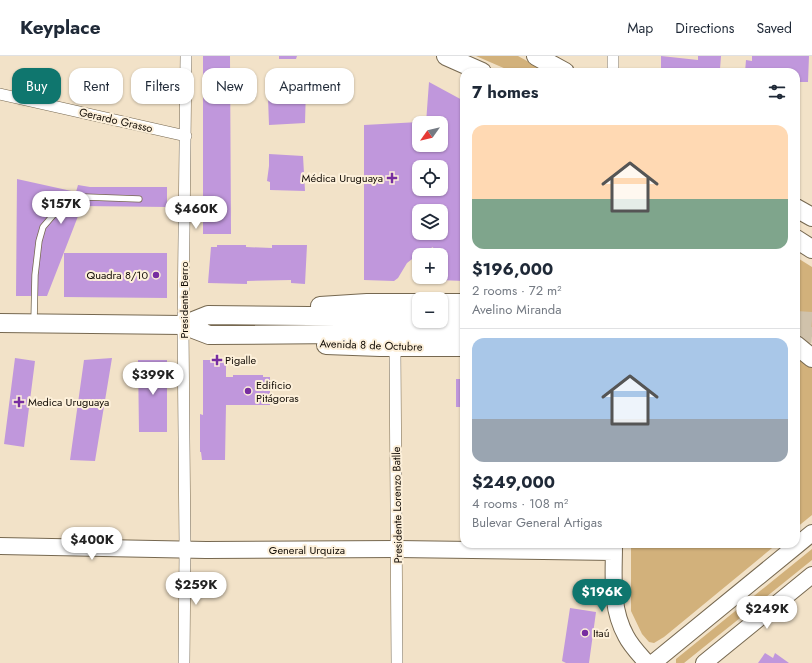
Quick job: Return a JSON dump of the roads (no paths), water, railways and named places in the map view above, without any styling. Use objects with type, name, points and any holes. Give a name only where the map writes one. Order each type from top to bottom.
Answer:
[{"type":"main road","points":[[446,56],[473,68]]},
{"type":"main road","points":[[536,56],[558,68]]},
{"type":"main road","points":[[800,210],[812,217]]},
{"type":"main road","points":[[800,242],[812,249]]},
{"type":"main road","name":"Avenida 8 de Octubre","points":[[287,316],[322,305],[412,303]]},
{"type":"main road","points":[[448,303],[460,303]]},
{"type":"main road","name":"Avenida 8 de Octubre","points":[[183,325],[208,315],[412,317]]},
{"type":"main road","points":[[448,317],[460,316]]},
{"type":"main road","name":"Avenida 8 de Octubre","points":[[0,323],[183,325],[209,335],[460,332]]},
{"type":"main road","name":"Avenida 8 de Octubre","points":[[280,334],[318,345],[460,347]]},
{"type":"main road","points":[[800,348],[812,358]]},
{"type":"street","name":"Presidente Berro","points":[[184,663],[185,549],[183,325],[186,56]]},
{"type":"street","points":[[613,56],[613,68]]},
{"type":"street","name":"Gerardo Grasso","points":[[0,94],[186,136]]},
{"type":"street","name":"Presidente Lorenzo Batlle","points":[[395,347],[397,663]]},
{"type":"street","points":[[800,543],[812,533]]},
{"type":"street","name":"General Urquiza","points":[[0,546],[206,550],[614,548]]},
{"type":"street","points":[[614,548],[614,597],[616,614],[626,637],[647,663]]},
{"type":"street","points":[[653,663],[794,548]]},
{"type":"street","points":[[704,663],[812,575]]},
{"type":"lane","points":[[34,324],[37,261],[39,240],[43,227],[61,206],[72,200],[86,197],[139,199]]},
{"type":"tunnel","points":[[800,319],[812,320]]},
{"type":"tunnel","points":[[800,334],[812,335]]},
{"type":"place","name":"Médica Uruguaya","points":[[392,178]]},
{"type":"place","name":"Quadra 8/10","points":[[156,275]]},
{"type":"place","name":"Pigalle","points":[[217,360]]},
{"type":"place","name":"Edificio Pitágoras","points":[[248,391]]},
{"type":"place","name":"Medica Uruguaya","points":[[19,402]]},
{"type":"place","name":"Itaú","points":[[585,633]]}]
